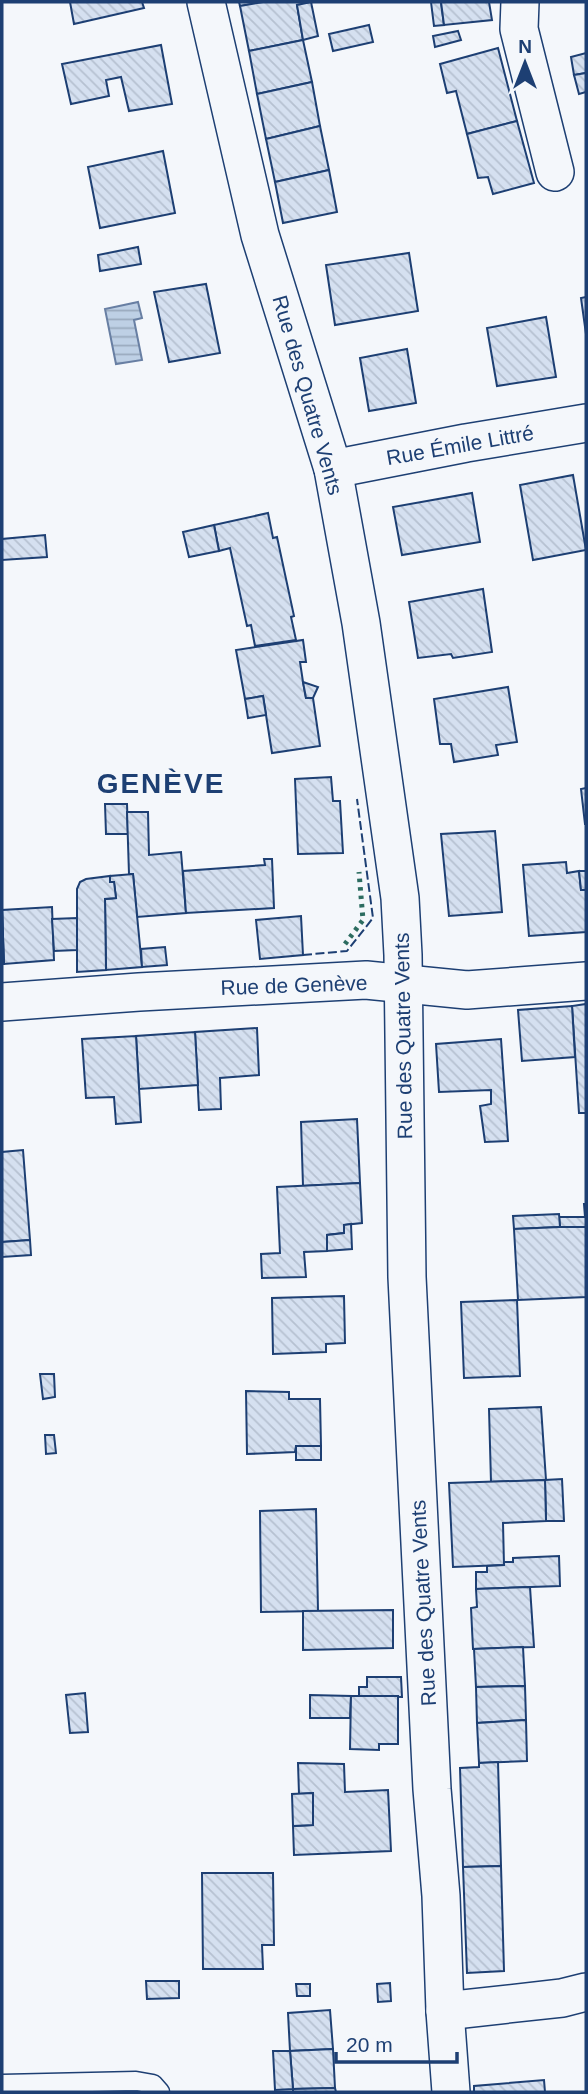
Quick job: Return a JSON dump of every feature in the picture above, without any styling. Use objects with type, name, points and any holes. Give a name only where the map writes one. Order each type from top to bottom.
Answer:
[{"type":"street","name":"Rue des Quatre Vents","points":[[206,2],[260,235],[334,469],[361,624],[400,898],[407,1277],[432,1789],[441,1896],[451,2092]]},
{"type":"street","points":[[520,2],[519,29],[555,172]]},
{"type":"street","name":"Rue Émile Littré","points":[[334,469],[586,423]]},
{"type":"street","name":"Rue de Genève","points":[[2,1002],[352,981],[467,989],[586,981]]},
{"type":"street","points":[[445,2011],[562,1998],[586,1992]]},
{"type":"lane","points":[[2,2084],[136,2081],[153,2084],[160,2092]]},
{"type":"water","points":[[138,302],[142,318],[134,320],[142,360],[116,364],[105,309]]},
{"type":"building","points":[[70,2],[142,2],[144,8],[74,24]]},
{"type":"building","points":[[239,2],[263,2],[240,6]]},
{"type":"building","points":[[263,2],[313,2],[297,5],[303,40],[249,51],[240,6]]},
{"type":"building","points":[[311,2],[318,36],[303,40],[297,5]]},
{"type":"building","points":[[431,2],[441,2],[444,25],[434,26]]},
{"type":"building","points":[[441,2],[489,2],[492,20],[444,25]]},
{"type":"building","points":[[369,25],[373,42],[333,51],[329,34]]},
{"type":"building","points":[[458,31],[461,40],[435,47],[433,36]]},
{"type":"building","points":[[303,40],[312,82],[257,94],[249,51]]},
{"type":"building","points":[[161,45],[172,104],[129,111],[121,77],[106,80],[109,96],[71,104],[62,64]]},
{"type":"building","points":[[498,48],[517,121],[467,134],[456,91],[447,93],[440,64]]},
{"type":"building","points":[[586,53],[586,73],[574,75],[571,57]]},
{"type":"building","points":[[586,73],[586,92],[579,94],[574,75]]},
{"type":"building","points":[[312,82],[320,126],[266,139],[257,94]]},
{"type":"building","points":[[517,121],[534,183],[493,194],[488,177],[478,178],[467,134]]},
{"type":"building","points":[[320,126],[329,170],[275,182],[266,139]]},
{"type":"building","points":[[163,151],[175,213],[100,228],[88,167]]},
{"type":"building","points":[[329,170],[337,212],[283,223],[275,182]]},
{"type":"building","points":[[138,247],[141,264],[100,271],[98,255]]},
{"type":"building","points":[[409,253],[418,311],[335,325],[326,265]]},
{"type":"building","points":[[206,284],[220,353],[169,362],[154,292]]},
{"type":"building","points":[[586,297],[586,334],[581,298]]},
{"type":"building","points":[[546,317],[556,377],[497,386],[487,328]]},
{"type":"building","points":[[407,349],[416,403],[369,411],[360,358]]},
{"type":"building","points":[[573,475],[586,550],[533,560],[520,485]]},
{"type":"building","points":[[472,493],[480,542],[402,555],[393,507]]},
{"type":"building","points":[[268,513],[273,538],[277,537],[294,616],[291,617],[296,640],[255,646],[251,625],[247,626],[230,548],[219,551],[214,525]]},
{"type":"building","points":[[214,525],[219,551],[189,557],[183,532]]},
{"type":"building","points":[[45,535],[47,557],[2,560],[2,539]]},
{"type":"building","points":[[483,589],[492,652],[453,658],[451,654],[418,658],[409,602]]},
{"type":"building","points":[[303,640],[306,662],[300,662],[303,682],[306,698],[313,698],[320,746],[272,753],[263,696],[245,699],[236,650]]},
{"type":"building","points":[[303,682],[318,687],[313,698],[306,698]]},
{"type":"building","points":[[508,687],[517,742],[496,745],[498,755],[454,762],[451,744],[440,744],[434,699]]},
{"type":"building","points":[[263,696],[266,715],[248,718],[245,699]]},
{"type":"building","points":[[331,777],[333,801],[340,801],[343,853],[298,854],[295,779]]},
{"type":"building","points":[[586,788],[586,824],[585,824],[581,789]]},
{"type":"building","points":[[105,804],[127,804],[128,834],[106,834]]},
{"type":"building","points":[[127,812],[148,812],[149,855],[181,852],[186,913],[137,917],[133,874],[129,874]]},
{"type":"building","points":[[495,831],[502,912],[449,916],[441,834]]},
{"type":"building","points":[[264,859],[272,859],[274,908],[186,913],[183,871],[265,865]]},
{"type":"building","points":[[566,862],[567,873],[579,871],[581,890],[586,890],[586,932],[529,936],[523,865]]},
{"type":"building","points":[[579,871],[586,871],[586,890],[581,890]]},
{"type":"building","points":[[133,874],[142,967],[106,970],[105,899],[116,898],[114,882],[110,882],[110,876]]},
{"type":"building","points":[[110,876],[110,882],[114,882],[116,898],[105,899],[106,970],[77,972],[77,889],[80,882],[86,879]]},
{"type":"building","points":[[52,907],[54,960],[4,964],[2,910]]},
{"type":"building","points":[[2,910],[4,964],[2,964]]},
{"type":"building","points":[[301,916],[303,955],[260,959],[256,920]]},
{"type":"building","points":[[77,918],[77,950],[54,951],[52,919]]},
{"type":"building","points":[[165,947],[167,965],[142,967],[141,949]]},
{"type":"building","points":[[586,1004],[586,1113],[579,1113],[572,1006]]},
{"type":"building","points":[[572,1006],[575,1057],[522,1061],[518,1010]]},
{"type":"building","points":[[257,1028],[259,1075],[220,1078],[221,1109],[199,1110],[195,1032]]},
{"type":"building","points":[[195,1032],[198,1085],[139,1089],[136,1036]]},
{"type":"building","points":[[136,1036],[141,1122],[116,1124],[114,1097],[86,1098],[82,1039]]},
{"type":"building","points":[[501,1039],[508,1141],[485,1142],[480,1106],[491,1104],[491,1090],[439,1092],[436,1044]]},
{"type":"building","points":[[357,1119],[360,1183],[303,1186],[301,1122]]},
{"type":"building","points":[[23,1150],[30,1240],[2,1242],[2,1152]]},
{"type":"building","points":[[360,1183],[362,1223],[344,1225],[344,1233],[327,1235],[327,1251],[304,1252],[306,1277],[262,1278],[261,1254],[280,1253],[277,1187]]},
{"type":"building","points":[[584,1204],[586,1227],[560,1227],[559,1217],[585,1217]]},
{"type":"building","points":[[559,1214],[560,1227],[514,1229],[513,1216]]},
{"type":"building","points":[[351,1224],[352,1249],[327,1251],[327,1235],[344,1233],[344,1225]]},
{"type":"building","points":[[586,1227],[586,1297],[518,1300],[514,1229]]},
{"type":"building","points":[[30,1240],[31,1255],[2,1257],[2,1242]]},
{"type":"building","points":[[344,1296],[345,1343],[326,1344],[326,1352],[273,1354],[272,1298]]},
{"type":"building","points":[[517,1300],[520,1376],[464,1378],[461,1302]]},
{"type":"building","points":[[40,1374],[54,1374],[55,1397],[43,1399]]},
{"type":"building","points":[[246,1391],[289,1392],[289,1399],[320,1399],[321,1446],[296,1446],[295,1452],[247,1454]]},
{"type":"building","points":[[541,1407],[546,1480],[491,1482],[489,1409]]},
{"type":"building","points":[[45,1435],[54,1435],[56,1453],[46,1454]]},
{"type":"building","points":[[296,1446],[321,1446],[321,1460],[296,1460]]},
{"type":"building","points":[[562,1479],[564,1521],[546,1521],[545,1480]]},
{"type":"building","points":[[545,1480],[546,1521],[503,1523],[504,1565],[453,1567],[449,1483]]},
{"type":"building","points":[[316,1509],[318,1611],[261,1612],[260,1511]]},
{"type":"building","points":[[559,1556],[560,1586],[476,1589],[476,1572],[487,1572],[487,1566],[504,1565],[504,1562],[513,1562],[513,1558]]},
{"type":"building","points":[[530,1587],[534,1647],[473,1649],[471,1608],[477,1607],[476,1589]]},
{"type":"building","points":[[393,1610],[393,1648],[303,1650],[303,1611]]},
{"type":"building","points":[[523,1647],[525,1686],[476,1687],[474,1649]]},
{"type":"building","points":[[367,1677],[401,1677],[402,1697],[359,1696],[359,1687],[367,1687]]},
{"type":"building","points":[[525,1686],[526,1720],[477,1723],[476,1687]]},
{"type":"building","points":[[85,1693],[88,1732],[70,1733],[66,1695]]},
{"type":"building","points":[[310,1695],[351,1696],[350,1718],[310,1718]]},
{"type":"building","points":[[351,1696],[398,1696],[398,1744],[379,1744],[379,1750],[350,1749]]},
{"type":"building","points":[[526,1720],[527,1761],[479,1763],[477,1723]]},
{"type":"building","points":[[498,1762],[501,1866],[463,1867],[460,1768]]},
{"type":"building","points":[[298,1763],[344,1764],[345,1792],[388,1790],[391,1851],[294,1855],[293,1826],[313,1825],[313,1793],[299,1794]]},
{"type":"building","points":[[313,1793],[313,1825],[293,1826],[292,1794]]},
{"type":"building","points":[[501,1866],[504,1971],[467,1973],[463,1867]]},
{"type":"building","points":[[202,1873],[273,1873],[274,1945],[262,1945],[263,1969],[203,1969]]},
{"type":"building","points":[[146,1981],[179,1981],[179,1998],[147,1999]]},
{"type":"building","points":[[390,1983],[391,2001],[378,2002],[377,1984]]},
{"type":"building","points":[[296,1984],[310,1984],[310,1996],[297,1996]]},
{"type":"building","points":[[330,2010],[333,2049],[290,2051],[288,2013]]},
{"type":"building","points":[[333,2049],[335,2088],[293,2089],[290,2051]]},
{"type":"building","points":[[273,2051],[290,2051],[293,2089],[275,2090]]},
{"type":"building","points":[[544,2080],[545,2092],[474,2092],[474,2086]]},
{"type":"building","points":[[335,2088],[336,2092],[293,2092],[293,2089]]},
{"type":"hedge","points":[[345,944],[363,920],[359,872]]},
{"type":"fence","points":[[303,955],[347,951],[373,918],[357,799]]},
{"type":"district","name":"GENÈVE","points":[[161,783]]}]
